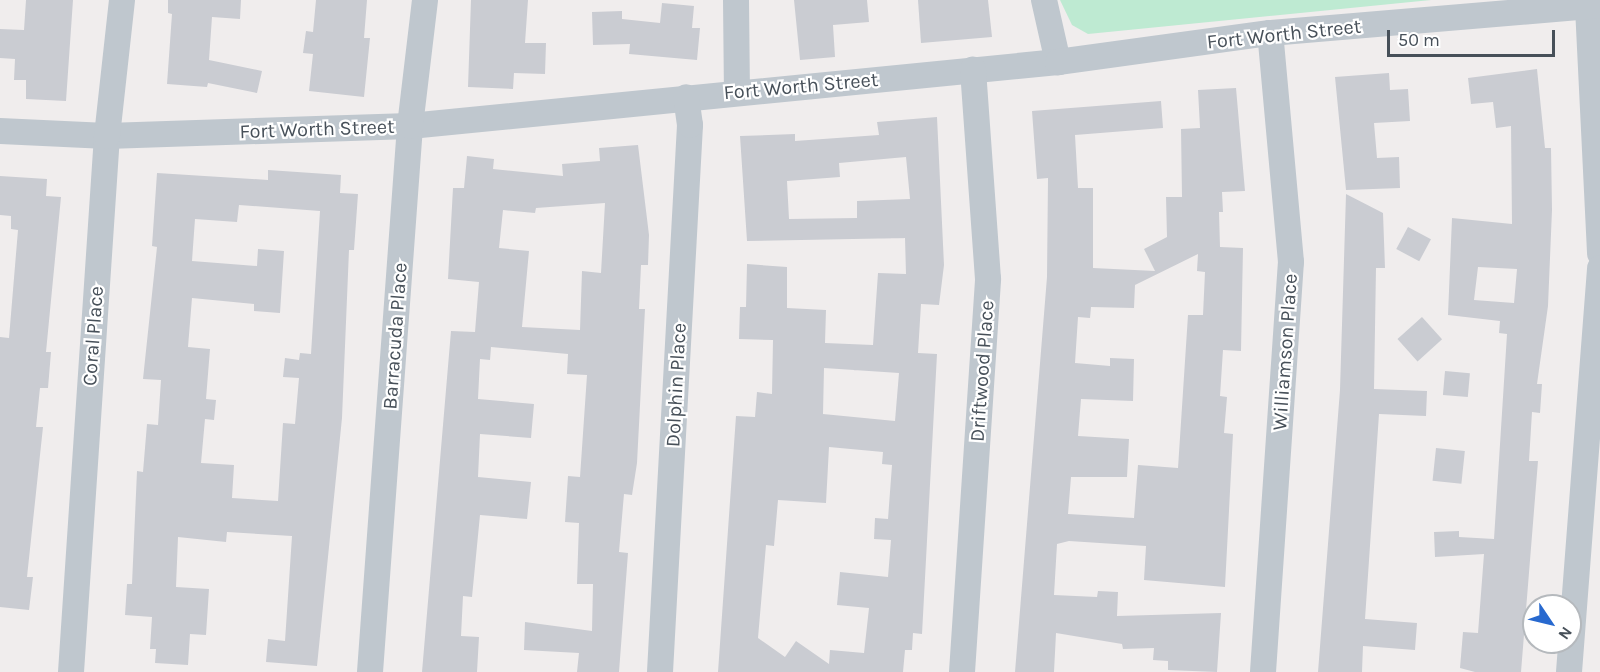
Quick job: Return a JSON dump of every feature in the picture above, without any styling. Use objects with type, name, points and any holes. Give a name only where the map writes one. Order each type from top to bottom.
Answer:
[{"type":"street","name":"Coral Place","points":[[71,672],[107,136],[122,0]]},
{"type":"street","name":"Barracuda Place","points":[[370,672],[410,126],[425,0]]},
{"type":"street","points":[[736,0],[737,92]]},
{"type":"street","points":[[1044,0],[1058,62]]},
{"type":"street","name":"Fort Worth Street","points":[[0,131],[107,136],[410,126],[1058,62],[1270,33],[1594,6]]},
{"type":"street","points":[[1594,6],[1600,254]]},
{"type":"street","name":"Williamson Place","points":[[1263,672],[1291,262],[1270,33]]},
{"type":"street","name":"Driftwood Place","points":[[962,672],[988,279],[973,70]]},
{"type":"street","name":"Dolphin Place","points":[[660,672],[690,125],[686,98]]},
{"type":"street","points":[[1569,672],[1600,268]]},
{"type":"green space","points":[[1060,0],[1431,0],[1088,34],[1072,25]]},
{"type":"building","points":[[26,0],[73,0],[66,101],[26,99],[26,80],[14,80],[15,59],[0,58],[0,29],[24,30]]},
{"type":"building","points":[[168,0],[241,0],[240,19],[212,17],[209,60],[262,71],[257,93],[208,83],[207,87],[167,84],[172,14],[168,13]]},
{"type":"building","points":[[316,0],[367,0],[364,38],[370,38],[364,97],[309,91],[313,54],[303,53],[306,31],[313,32]]},
{"type":"building","points":[[471,0],[528,0],[525,43],[546,43],[545,74],[514,73],[513,89],[468,87]]},
{"type":"building","points":[[794,0],[867,0],[869,22],[833,25],[835,57],[800,60]]},
{"type":"building","points":[[918,0],[988,0],[992,37],[921,43]]},
{"type":"building","points":[[662,3],[694,6],[692,28],[700,28],[697,60],[629,54],[630,44],[593,45],[592,12],[622,11],[622,19],[660,23]]},
{"type":"building","points":[[1537,69],[1545,148],[1551,148],[1552,210],[1548,306],[1537,384],[1542,384],[1540,413],[1532,412],[1529,461],[1538,461],[1527,594],[1522,594],[1521,672],[1475,672],[1460,668],[1463,632],[1478,633],[1484,554],[1435,557],[1434,532],[1459,531],[1459,537],[1494,539],[1507,334],[1499,333],[1500,321],[1448,315],[1452,218],[1512,224],[1511,126],[1496,128],[1493,102],[1471,104],[1468,78]],"holes":[[[1478,267],[1517,269],[1514,303],[1474,300]]]},
{"type":"building","points":[[1389,73],[1390,90],[1408,89],[1410,121],[1374,123],[1377,158],[1399,157],[1400,188],[1346,190],[1335,77]]},
{"type":"building","points":[[1236,88],[1245,191],[1222,192],[1223,212],[1219,212],[1220,247],[1243,248],[1241,351],[1223,350],[1220,396],[1227,397],[1224,433],[1233,434],[1225,587],[1144,580],[1146,546],[1069,541],[1057,544],[1054,595],[1097,597],[1098,591],[1118,592],[1117,616],[1221,613],[1217,672],[1168,670],[1168,661],[1153,660],[1154,648],[1123,649],[1122,644],[1056,633],[1054,672],[1015,672],[1047,277],[1048,178],[1037,179],[1032,111],[1161,101],[1163,128],[1075,135],[1078,188],[1093,188],[1093,268],[1155,271],[1144,249],[1167,237],[1166,197],[1182,197],[1181,129],[1200,128],[1198,90]],"holes":[[[1198,254],[1197,271],[1205,272],[1203,315],[1188,315],[1178,468],[1138,465],[1134,518],[1068,514],[1071,477],[1127,477],[1129,439],[1078,436],[1081,399],[1133,401],[1134,359],[1110,358],[1110,366],[1075,363],[1078,317],[1090,318],[1091,307],[1134,308],[1135,285]]]},
{"type":"building","points":[[937,117],[944,265],[939,305],[921,304],[918,353],[937,354],[922,634],[913,633],[912,650],[905,650],[903,672],[718,672],[736,416],[755,417],[757,392],[772,394],[773,340],[739,339],[740,307],[746,307],[747,264],[787,267],[787,308],[826,310],[825,343],[873,345],[878,273],[906,274],[905,238],[747,241],[740,136],[795,134],[795,141],[879,135],[877,122]],"holes":[[[906,157],[910,199],[857,201],[857,218],[789,219],[787,181],[840,177],[839,163]],[[824,368],[899,373],[895,421],[823,414]],[[829,447],[883,452],[882,464],[892,465],[888,519],[875,518],[874,539],[891,540],[888,577],[840,572],[837,605],[869,608],[864,653],[830,650],[829,664],[796,641],[785,657],[758,638],[766,545],[774,546],[778,500],[826,503]]]},
{"type":"building","points":[[638,145],[649,235],[648,265],[641,265],[639,309],[645,309],[637,463],[632,495],[624,494],[619,552],[628,553],[619,672],[577,672],[579,653],[524,650],[525,622],[592,631],[593,584],[577,584],[579,523],[565,522],[568,476],[580,477],[587,375],[567,374],[568,354],[491,347],[490,360],[480,359],[478,399],[534,404],[531,438],[480,434],[478,477],[531,482],[527,519],[480,515],[472,597],[463,596],[461,636],[479,637],[477,672],[422,672],[451,331],[475,332],[479,282],[448,279],[453,188],[464,188],[467,156],[494,159],[493,169],[563,176],[562,164],[600,161],[599,148]],"holes":[[[605,203],[601,273],[582,271],[580,330],[522,327],[529,251],[499,248],[503,210],[535,213],[536,208]]]},
{"type":"building","points":[[268,170],[341,175],[340,193],[358,194],[354,250],[349,250],[342,418],[317,666],[266,662],[268,639],[285,641],[292,536],[227,532],[226,542],[178,537],[176,587],[209,589],[206,635],[190,634],[188,665],[155,663],[156,649],[150,649],[152,617],[125,615],[127,584],[132,584],[137,471],[143,472],[147,424],[158,425],[161,380],[143,379],[157,247],[152,246],[157,173],[268,180]],"holes":[[[239,205],[320,211],[311,354],[300,353],[299,360],[285,358],[283,377],[299,378],[295,424],[283,423],[278,501],[232,498],[234,465],[201,463],[205,419],[214,420],[216,400],[206,399],[210,349],[188,347],[192,298],[254,304],[254,311],[280,313],[284,251],[258,249],[257,266],[192,261],[195,219],[237,222]]]},
{"type":"building","points":[[0,176],[47,179],[46,196],[61,197],[46,352],[51,352],[48,388],[40,388],[36,427],[43,427],[27,577],[33,577],[29,610],[0,607],[0,337],[9,338],[18,230],[11,229],[11,216],[0,215]]},
{"type":"building","points":[[1346,194],[1383,213],[1385,268],[1376,268],[1374,389],[1427,391],[1426,416],[1379,414],[1365,619],[1417,623],[1415,650],[1363,646],[1362,672],[1318,672],[1340,390]]},
{"type":"building","points":[[1408,227],[1431,239],[1419,261],[1396,249]]},
{"type":"building","points":[[1422,317],[1442,339],[1418,361],[1397,339]]},
{"type":"building","points":[[1445,371],[1470,373],[1468,397],[1443,395]]},
{"type":"building","points":[[1436,448],[1465,451],[1461,484],[1433,481]]}]
